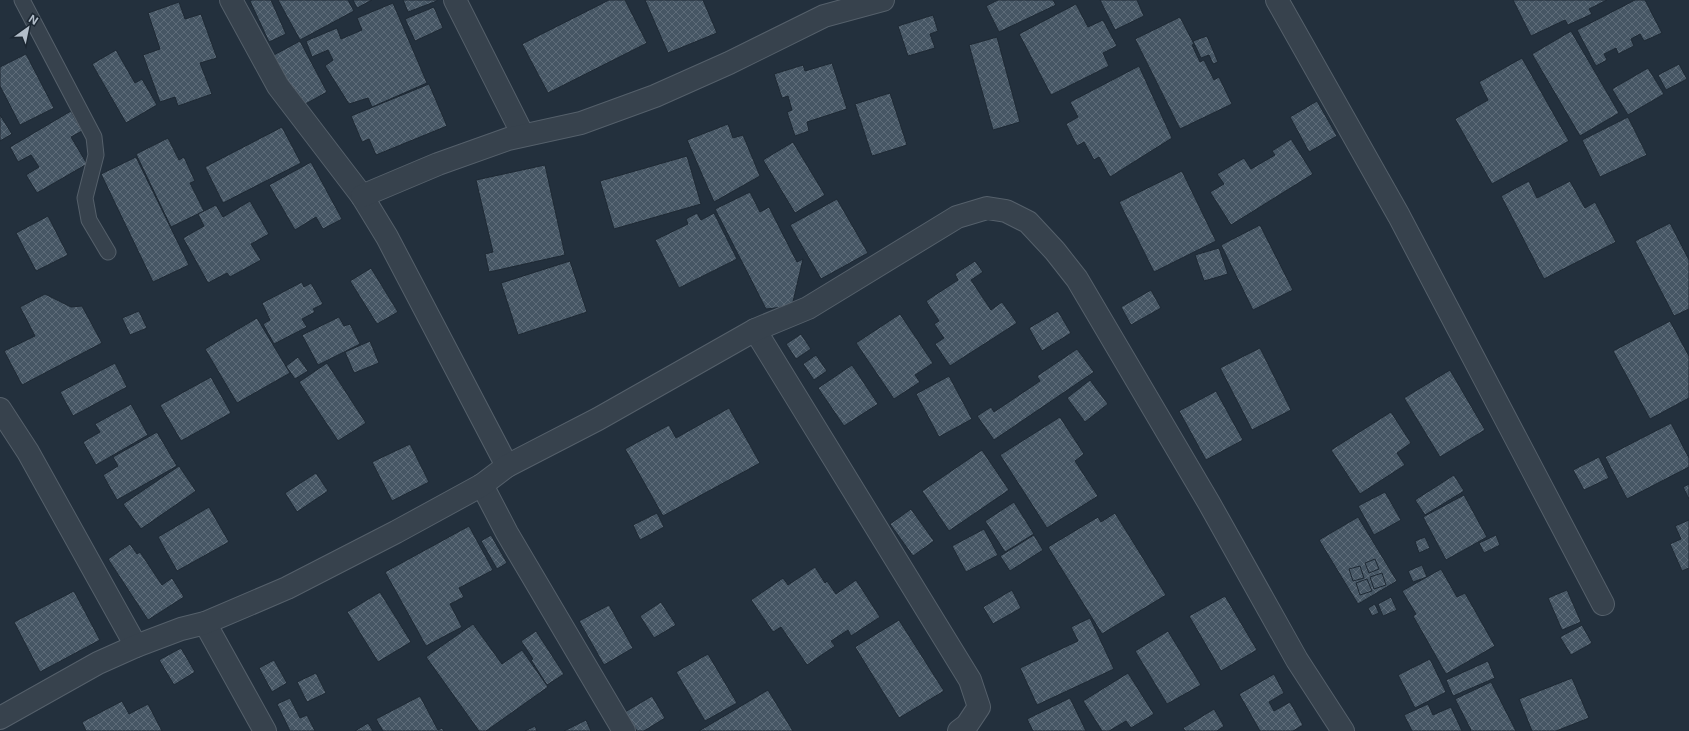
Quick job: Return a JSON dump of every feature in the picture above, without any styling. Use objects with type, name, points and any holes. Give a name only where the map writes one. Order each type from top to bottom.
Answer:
[{"type":"street","points":[[231,0],[278,86],[362,196],[387,237],[507,466]]},
{"type":"street","points":[[454,0],[523,135]]},
{"type":"street","points":[[362,196],[438,164],[508,138],[581,123],[655,96],[729,63],[821,8],[883,0]]},
{"type":"street","points":[[1277,0],[1399,216],[1603,604]]},
{"type":"street","points":[[0,718],[98,663],[136,646],[181,629],[204,623],[294,585],[396,532],[482,484],[507,466],[598,420],[755,330],[808,308],[957,217],[987,208],[1006,212],[1028,222],[1055,251],[1077,279],[1208,503],[1296,660],[1343,731]]},
{"type":"street","points":[[755,330],[970,680],[979,706],[967,726],[959,731]]},
{"type":"street","points":[[0,408],[28,452],[136,646]]},
{"type":"street","points":[[482,484],[507,533],[624,731]]},
{"type":"street","points":[[204,623],[265,731]]},
{"type":"lane","points":[[22,0],[94,136],[96,155],[85,198],[89,220],[108,252]]},
{"type":"building","points":[[271,0],[286,34],[269,42],[250,1]]},
{"type":"building","points":[[278,0],[348,0],[354,11],[300,40]]},
{"type":"building","points":[[353,0],[372,0],[357,8]]},
{"type":"building","points":[[403,0],[437,0],[437,1],[408,12]]},
{"type":"building","points":[[609,0],[625,0],[647,43],[548,93],[522,44]]},
{"type":"building","points":[[645,0],[703,0],[717,33],[668,53]]},
{"type":"building","points":[[998,0],[1053,0],[1056,5],[999,32],[986,6]]},
{"type":"building","points":[[1100,0],[1137,0],[1144,16],[1115,30]]},
{"type":"building","points":[[1513,0],[1607,0],[1589,9],[1592,14],[1568,25],[1565,20],[1531,36]]},
{"type":"building","points":[[1635,0],[1645,0],[1662,33],[1644,41],[1640,34],[1631,39],[1634,46],[1618,54],[1616,48],[1604,54],[1607,60],[1596,66],[1577,30]]},
{"type":"building","points":[[179,2],[185,19],[201,14],[217,58],[200,63],[212,94],[178,106],[175,97],[160,102],[143,55],[160,49],[148,13]]},
{"type":"building","points":[[393,3],[427,83],[372,107],[368,98],[349,104],[325,66],[333,60],[328,50],[312,57],[306,41],[337,28],[341,39],[362,30],[357,18]]},
{"type":"building","points":[[1076,4],[1088,27],[1103,20],[1117,46],[1103,53],[1109,66],[1051,95],[1019,34]]},
{"type":"building","points":[[434,7],[443,28],[415,41],[405,19]]},
{"type":"building","points":[[933,15],[938,31],[930,34],[935,48],[908,56],[898,26]]},
{"type":"building","points":[[1180,17],[1194,44],[1192,45],[1200,62],[1204,60],[1214,80],[1219,77],[1232,104],[1180,129],[1135,39]]},
{"type":"building","points":[[1571,31],[1619,113],[1580,136],[1532,54]]},
{"type":"building","points":[[1207,36],[1218,62],[1213,64],[1209,55],[1201,58],[1193,41]]},
{"type":"building","points":[[997,37],[1020,122],[993,130],[969,45]]},
{"type":"building","points":[[300,41],[327,92],[300,107],[272,56]]},
{"type":"building","points":[[116,50],[135,83],[142,79],[157,105],[126,123],[92,64]]},
{"type":"building","points":[[26,54],[54,108],[20,125],[0,86],[0,67]]},
{"type":"building","points":[[1522,58],[1569,141],[1492,184],[1455,119],[1488,100],[1479,82]]},
{"type":"building","points":[[832,63],[847,109],[807,122],[809,131],[795,136],[787,112],[792,110],[788,96],[782,98],[774,74],[803,65],[805,71]]},
{"type":"building","points":[[1679,64],[1687,79],[1666,90],[1658,75]]},
{"type":"building","points":[[1139,66],[1172,138],[1110,177],[1099,157],[1094,160],[1084,142],[1077,146],[1066,124],[1078,117],[1070,102]]},
{"type":"building","points":[[1648,68],[1664,94],[1628,115],[1612,89]]},
{"type":"building","points":[[429,84],[447,126],[376,155],[369,139],[362,142],[351,116]]},
{"type":"building","points":[[890,93],[907,145],[872,156],[855,104]]},
{"type":"building","points":[[1317,101],[1337,136],[1309,152],[1290,117]]},
{"type":"building","points":[[71,111],[82,131],[71,137],[87,164],[37,193],[26,175],[39,167],[31,155],[18,162],[10,147]]},
{"type":"building","points":[[0,115],[12,134],[0,141]]},
{"type":"building","points":[[1628,117],[1647,155],[1600,177],[1582,140]]},
{"type":"building","points":[[728,124],[733,138],[743,135],[760,176],[714,202],[687,140]]},
{"type":"building","points":[[282,127],[301,163],[223,203],[205,167]]},
{"type":"building","points":[[168,138],[179,160],[184,157],[195,181],[190,183],[204,211],[171,227],[136,154]]},
{"type":"building","points":[[1291,139],[1313,174],[1231,225],[1210,192],[1224,184],[1217,174],[1244,158],[1251,169],[1275,155],[1272,151]]},
{"type":"building","points":[[793,142],[825,195],[795,213],[763,160]]},
{"type":"building","points":[[687,156],[701,204],[614,229],[600,181]]},
{"type":"building","points":[[136,157],[189,265],[153,282],[101,174]]},
{"type":"building","points":[[311,162],[342,219],[323,229],[316,217],[295,230],[269,185]]},
{"type":"building","points":[[545,165],[565,255],[489,272],[485,254],[493,252],[476,180]]},
{"type":"building","points":[[1182,171],[1216,241],[1154,272],[1119,202]]},
{"type":"building","points":[[1529,181],[1537,198],[1570,181],[1585,208],[1595,202],[1616,242],[1544,279],[1501,196]]},
{"type":"building","points":[[750,192],[760,212],[769,207],[797,262],[803,259],[792,306],[766,309],[715,209]]},
{"type":"building","points":[[837,199],[868,253],[821,279],[790,225]]},
{"type":"building","points":[[250,201],[269,234],[251,244],[261,260],[230,277],[227,273],[208,283],[183,238],[204,226],[198,214],[216,205],[223,217]]},
{"type":"building","points":[[697,213],[701,220],[714,213],[737,259],[679,288],[655,240],[688,224],[686,219]]},
{"type":"building","points":[[48,216],[68,255],[36,271],[16,233]]},
{"type":"building","points":[[1670,223],[1689,260],[1689,309],[1674,316],[1635,241]]},
{"type":"building","points":[[1260,225],[1293,290],[1253,310],[1221,245]]},
{"type":"building","points":[[1219,248],[1228,274],[1204,281],[1195,255]]},
{"type":"building","points":[[570,261],[587,312],[518,335],[501,283]]},
{"type":"building","points":[[975,261],[983,272],[971,280],[991,310],[1002,302],[1017,323],[950,366],[935,344],[944,338],[934,324],[939,321],[926,301],[958,280],[955,274]]},
{"type":"building","points":[[371,268],[398,312],[377,324],[350,281]]},
{"type":"building","points":[[302,282],[304,287],[311,283],[323,304],[313,309],[315,312],[302,319],[307,327],[274,344],[263,324],[270,320],[262,303]]},
{"type":"building","points":[[1151,290],[1161,308],[1131,325],[1121,307]]},
{"type":"building","points":[[45,294],[71,307],[82,306],[102,343],[22,385],[4,351],[35,336],[20,307]]},
{"type":"building","points":[[139,311],[147,328],[130,335],[122,318]]},
{"type":"building","points":[[1058,311],[1071,333],[1042,351],[1029,328]]},
{"type":"building","points":[[900,314],[933,363],[915,375],[920,382],[894,399],[856,343]]},
{"type":"building","points":[[339,317],[344,326],[350,324],[360,344],[318,365],[302,335]]},
{"type":"building","points":[[257,318],[290,373],[237,403],[205,349]]},
{"type":"building","points":[[1670,321],[1689,356],[1689,398],[1650,419],[1613,351]]},
{"type":"building","points":[[801,334],[811,349],[796,359],[786,344]]},
{"type":"building","points":[[370,341],[379,363],[354,373],[345,352]]},
{"type":"building","points":[[1260,348],[1291,410],[1252,430],[1220,368]]},
{"type":"building","points":[[1077,349],[1094,372],[994,440],[977,416],[991,407],[994,412],[1040,381],[1037,376]]},
{"type":"building","points":[[816,355],[827,371],[814,380],[803,364]]},
{"type":"building","points":[[298,357],[308,371],[295,379],[286,366]]},
{"type":"building","points":[[115,363],[127,387],[73,416],[60,392]]},
{"type":"building","points":[[327,363],[366,423],[338,441],[299,382]]},
{"type":"building","points":[[852,365],[878,404],[844,426],[818,388]]},
{"type":"building","points":[[1450,370],[1485,430],[1440,457],[1404,398]]},
{"type":"building","points":[[949,376],[972,419],[939,437],[916,394]]},
{"type":"building","points":[[211,377],[231,413],[181,441],[160,405]]},
{"type":"building","points":[[1090,380],[1108,404],[1085,422],[1067,398]]},
{"type":"building","points":[[1216,391],[1243,440],[1206,460],[1179,411]]},
{"type":"building","points":[[131,404],[148,435],[96,465],[83,442],[100,432],[95,424]]},
{"type":"building","points":[[729,408],[760,463],[663,516],[625,449],[669,425],[676,438]]},
{"type":"building","points":[[1391,412],[1411,443],[1397,453],[1405,465],[1360,494],[1331,450]]},
{"type":"building","points":[[1060,417],[1084,454],[1075,461],[1098,496],[1047,528],[1000,455]]},
{"type":"building","points":[[1671,423],[1689,458],[1689,467],[1627,499],[1605,457]]},
{"type":"building","points":[[157,432],[177,466],[117,500],[103,475],[118,466],[113,457]]},
{"type":"building","points":[[410,444],[429,482],[392,501],[372,462]]},
{"type":"building","points":[[982,450],[1009,490],[949,531],[922,491]]},
{"type":"building","points":[[1599,457],[1609,478],[1584,490],[1573,470]]},
{"type":"building","points":[[179,466],[196,491],[141,529],[123,504]]},
{"type":"building","points":[[316,473],[328,491],[297,512],[285,493]]},
{"type":"building","points":[[1454,475],[1464,491],[1425,515],[1415,500]]},
{"type":"building","points":[[1689,484],[1689,499],[1683,487]]},
{"type":"building","points":[[1385,492],[1401,520],[1374,535],[1358,506]]},
{"type":"building","points":[[1464,495],[1487,537],[1446,560],[1423,517]]},
{"type":"building","points":[[1014,502],[1034,534],[1005,552],[985,521]]},
{"type":"building","points":[[209,507],[229,542],[177,571],[158,537]]},
{"type":"building","points":[[911,509],[934,541],[913,556],[890,524]]},
{"type":"building","points":[[657,513],[664,527],[640,540],[633,525]]},
{"type":"building","points":[[1115,513],[1166,595],[1102,634],[1048,547],[1098,517],[1101,522]]},
{"type":"building","points":[[1358,517],[1397,581],[1358,604],[1319,540]]},
{"type":"building","points":[[1689,520],[1689,568],[1682,571],[1670,544],[1681,539],[1675,526]]},
{"type":"building","points":[[469,526],[493,570],[459,588],[464,597],[450,604],[462,627],[426,646],[385,572]]},
{"type":"building","points":[[984,529],[998,555],[966,572],[952,546]]},
{"type":"building","points":[[491,535],[507,563],[497,569],[481,541]]},
{"type":"building","points":[[1034,535],[1043,550],[1010,571],[1000,556]]},
{"type":"building","points":[[1496,535],[1500,545],[1484,553],[1479,543]]},
{"type":"building","points":[[1425,537],[1430,548],[1419,553],[1415,541]]},
{"type":"building","points":[[130,544],[137,554],[140,552],[162,585],[172,578],[184,597],[148,620],[108,559]]},
{"type":"building","points":[[1375,559],[1379,569],[1369,573],[1365,563]]},
{"type":"building","points":[[1422,565],[1427,577],[1413,582],[1408,571]]},
{"type":"building","points":[[1360,566],[1364,578],[1353,581],[1349,569]]},
{"type":"building","points":[[815,567],[825,583],[827,581],[836,594],[856,580],[880,617],[851,636],[848,630],[831,641],[835,646],[807,665],[781,627],[773,632],[751,600],[783,578],[788,585]]},
{"type":"building","points":[[1441,569],[1457,597],[1465,593],[1495,646],[1446,674],[1413,616],[1416,614],[1402,591]]},
{"type":"building","points":[[1382,573],[1386,585],[1374,589],[1370,577]]},
{"type":"building","points":[[1367,579],[1372,591],[1360,595],[1356,583]]},
{"type":"building","points":[[1012,590],[1021,608],[993,624],[983,607]]},
{"type":"building","points":[[1567,590],[1581,622],[1562,630],[1548,598]]},
{"type":"building","points":[[74,591],[100,640],[40,672],[14,622]]},
{"type":"building","points":[[380,592],[411,642],[378,662],[347,612]]},
{"type":"building","points":[[1225,596],[1257,650],[1221,671],[1189,616]]},
{"type":"building","points":[[1391,597],[1397,610],[1383,616],[1378,604]]},
{"type":"building","points":[[661,602],[676,625],[654,638],[640,616]]},
{"type":"building","points":[[1375,604],[1379,613],[1372,616],[1368,608]]},
{"type":"building","points":[[609,605],[633,648],[604,665],[579,621]]},
{"type":"building","points":[[1090,618],[1114,669],[1037,705],[1020,668],[1078,641],[1071,627]]},
{"type":"building","points":[[899,620],[944,691],[899,718],[855,647]]},
{"type":"building","points":[[473,624],[502,664],[522,650],[548,687],[486,731],[479,731],[426,657]]},
{"type":"building","points":[[1582,625],[1592,643],[1571,655],[1560,637]]},
{"type":"building","points":[[536,631],[564,674],[547,685],[521,641]]},
{"type":"building","points":[[1168,631],[1201,685],[1167,704],[1135,651]]},
{"type":"building","points":[[181,648],[195,672],[174,685],[159,660]]},
{"type":"building","points":[[708,654],[737,703],[705,721],[676,672]]},
{"type":"building","points":[[1430,659],[1446,692],[1415,708],[1398,675]]},
{"type":"building","points":[[274,660],[287,683],[272,692],[259,668]]},
{"type":"building","points":[[1488,661],[1495,678],[1453,696],[1446,680]]},
{"type":"building","points":[[316,673],[326,693],[307,702],[297,682]]},
{"type":"building","points":[[1128,673],[1154,714],[1131,728],[1126,721],[1109,731],[1102,731],[1083,701]]},
{"type":"building","points":[[1274,674],[1284,693],[1269,702],[1274,711],[1290,702],[1303,725],[1293,731],[1260,731],[1239,694]]},
{"type":"building","points":[[1572,678],[1589,718],[1556,731],[1532,731],[1519,699]]},
{"type":"building","points":[[1491,682],[1516,731],[1470,731],[1471,730],[1455,699]]},
{"type":"building","points":[[768,690],[793,731],[699,731]]},
{"type":"building","points":[[420,696],[438,730],[442,728],[444,731],[383,731],[376,719]]},
{"type":"building","points":[[652,696],[665,718],[644,731],[637,731],[625,712]]},
{"type":"building","points":[[290,698],[300,718],[307,715],[315,731],[290,731],[277,704]]},
{"type":"building","points":[[1070,698],[1086,731],[1033,731],[1027,719]]},
{"type":"building","points":[[122,701],[129,714],[148,704],[162,731],[86,731],[82,722]]},
{"type":"building","points":[[1428,704],[1433,715],[1451,707],[1462,731],[1412,731],[1404,715]]},
{"type":"building","points":[[1214,709],[1224,726],[1217,731],[1185,731],[1183,728]]},
{"type":"building","points":[[586,720],[591,731],[564,731]]},
{"type":"building","points":[[368,723],[373,731],[355,731]]},
{"type":"building","points":[[535,726],[537,731],[525,731]]}]
